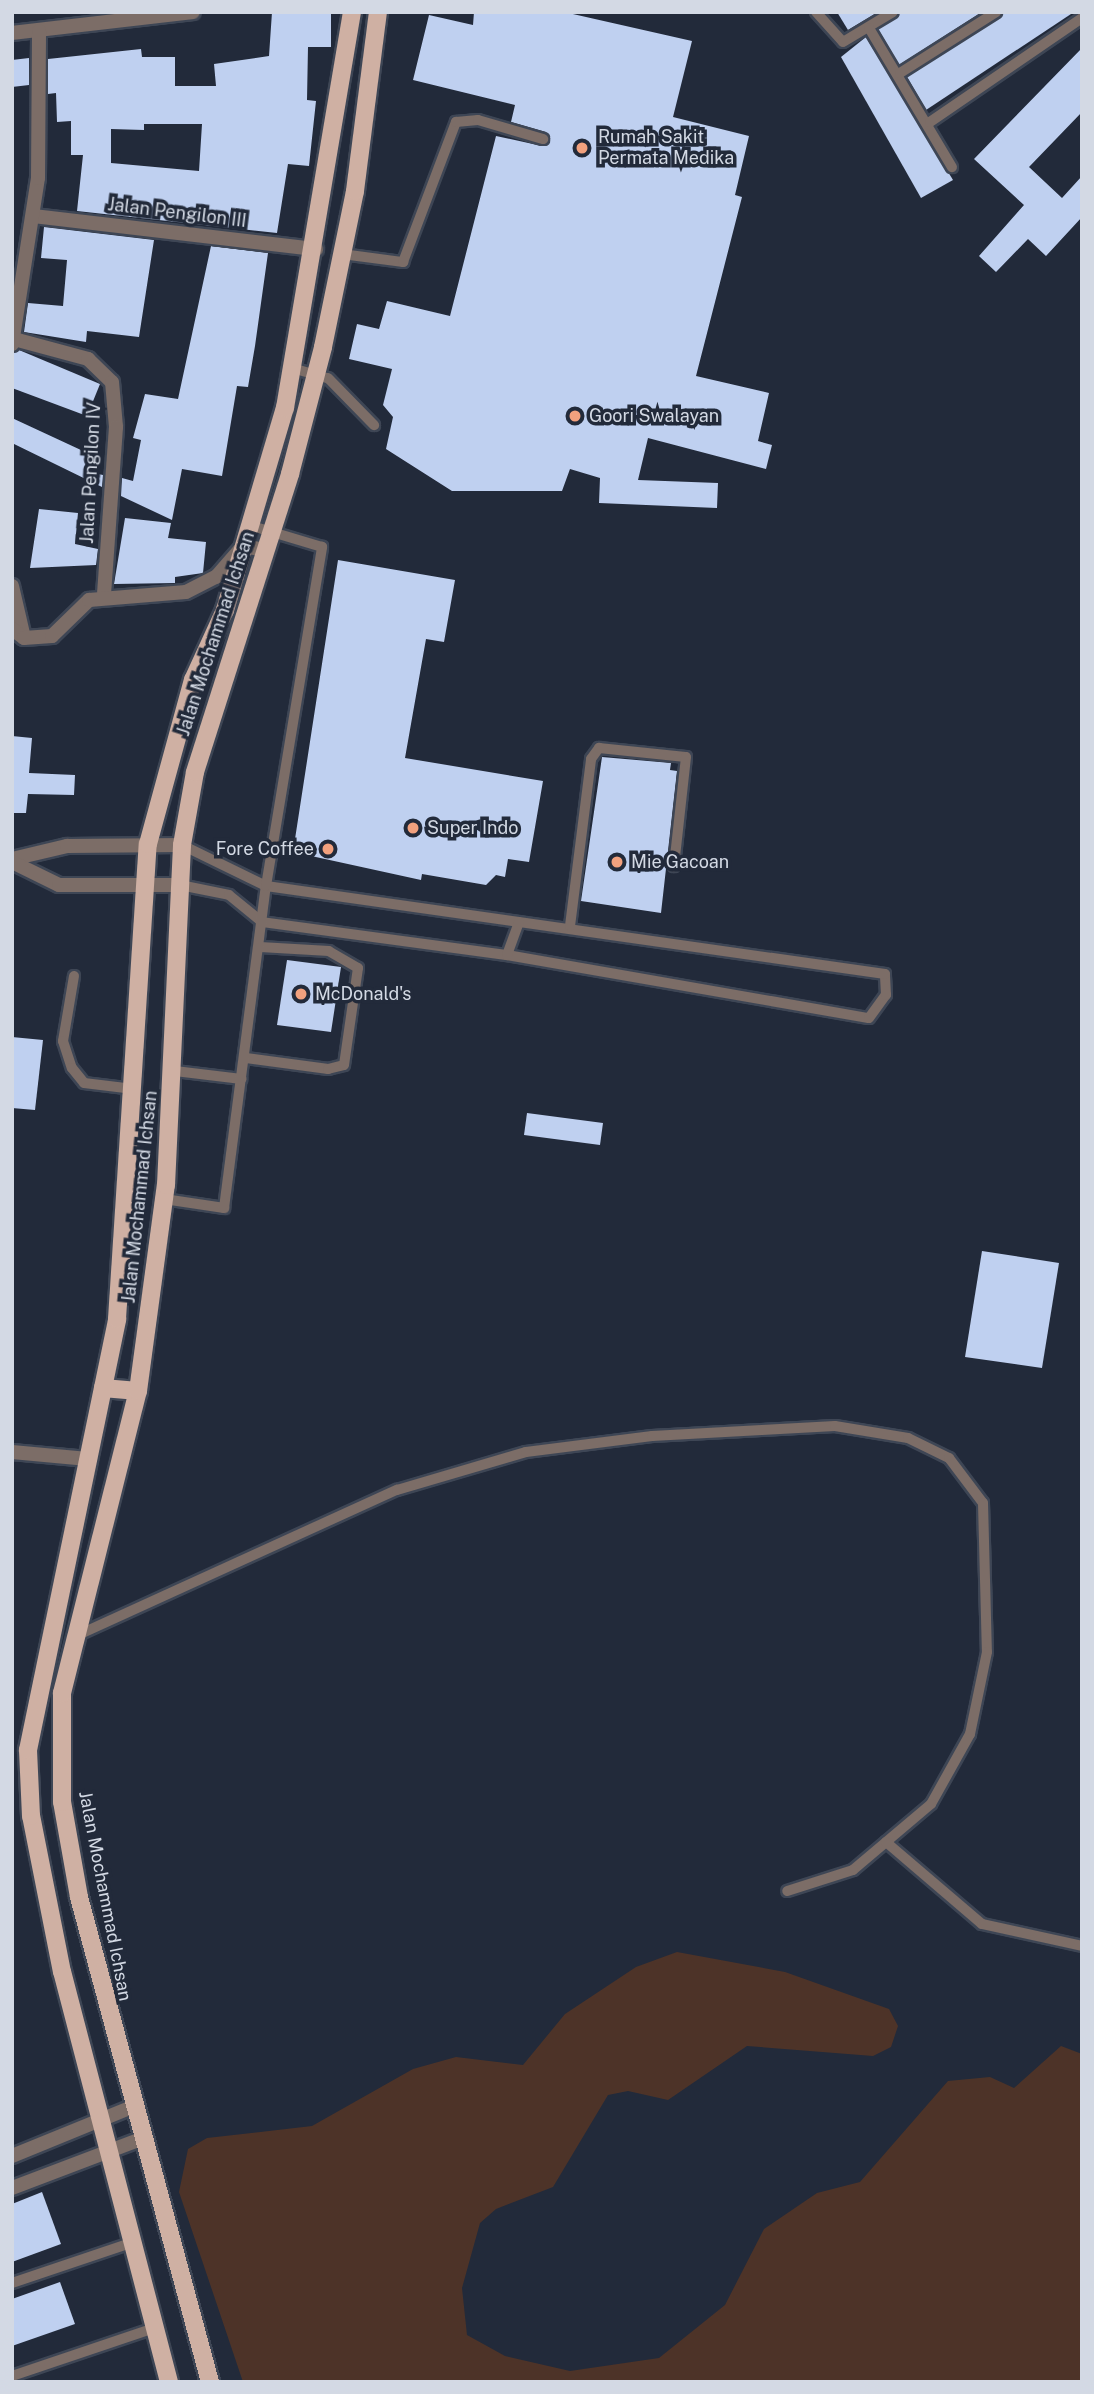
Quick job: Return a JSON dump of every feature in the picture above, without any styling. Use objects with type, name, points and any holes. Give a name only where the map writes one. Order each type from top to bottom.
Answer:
[{"type":"main road","name":"Jalan Mochammad Ichsan","points":[[164,2380],[155,2328],[96,2118],[31,1816],[28,1750],[117,1319],[134,1089],[143,885],[148,844],[193,680],[247,544],[292,368],[316,249],[352,12]]},
{"type":"main road","name":"Jalan Mochammad Ichsan","points":[[210,2382],[132,2107],[62,1802],[62,1693],[138,1391],[164,1199],[174,1071],[182,845],[207,731],[271,532],[316,374],[342,254],[378,12]]},
{"type":"main road","points":[[316,249],[342,254]]},
{"type":"main road","points":[[103,1388],[138,1391]]},
{"type":"street","points":[[12,33],[193,12]]},
{"type":"street","name":"Jalan Pengilon IV","points":[[39,31],[34,216],[13,341],[88,359],[112,382],[116,427],[104,594]]},
{"type":"street","name":"Jalan Pengilon III","points":[[34,216],[316,249]]},
{"type":"street","points":[[12,629],[24,638],[52,636],[80,605],[104,594],[126,598],[205,586],[247,544],[265,550]]},
{"type":"street","points":[[12,586],[24,638]]},
{"type":"street","points":[[12,861],[67,846],[182,845]]},
{"type":"street","points":[[12,861],[59,885],[180,885]]},
{"type":"street","points":[[12,1452],[88,1459]]},
{"type":"street","points":[[12,2156],[96,2118],[132,2107]]},
{"type":"street","points":[[12,2188],[141,2139]]},
{"type":"lane","points":[[816,12],[836,40],[869,28],[893,12]]},
{"type":"lane","points":[[900,73],[996,12]]},
{"type":"lane","points":[[930,122],[1082,18]]},
{"type":"lane","points":[[869,28],[930,122],[951,167]]},
{"type":"lane","points":[[342,254],[402,262],[456,122],[478,120],[543,139]]},
{"type":"lane","points":[[292,368],[316,374],[338,386],[374,425]]},
{"type":"lane","points":[[164,1199],[225,1208],[266,886],[322,547],[252,526]]},
{"type":"lane","points":[[569,926],[591,759],[598,748],[686,757],[674,866]]},
{"type":"lane","points":[[180,885],[229,895],[262,922],[507,955],[869,1018],[886,995],[885,974],[569,926],[519,922],[266,886],[182,845]]},
{"type":"lane","points":[[507,955],[519,922]]},
{"type":"lane","points":[[246,1058],[328,1069],[344,1065],[358,968],[329,951],[260,947]]},
{"type":"lane","points":[[74,976],[63,1041],[72,1068],[84,1083],[134,1089]]},
{"type":"lane","points":[[174,1071],[242,1079]]},
{"type":"lane","points":[[76,1636],[397,1490],[526,1452],[652,1436],[835,1426],[908,1438],[949,1458],[982,1503],[987,1652],[970,1734],[931,1804],[853,1870],[787,1891]]},
{"type":"lane","points":[[886,1842],[982,1924],[1082,1945]]},
{"type":"lane","points":[[12,2283],[131,2243]]},
{"type":"lane","points":[[12,2376],[155,2328]]},
{"type":"shaded area","points":[[677,1952],[785,1972],[889,2009],[898,2026],[891,2047],[873,2056],[747,2046],[668,2100],[628,2091],[608,2095],[553,2187],[496,2209],[480,2223],[462,2288],[467,2335],[505,2356],[570,2371],[659,2358],[725,2305],[764,2229],[817,2193],[860,2182],[948,2081],[990,2077],[1014,2088],[1061,2046],[1082,2054],[1082,2382],[243,2382],[179,2192],[188,2149],[207,2138],[312,2126],[413,2069],[456,2057],[523,2065],[565,2014],[636,1967]]},
{"type":"building","points":[[272,12],[331,12],[331,47],[308,47],[307,100],[316,101],[309,166],[288,164],[277,233],[77,211],[83,155],[71,155],[71,121],[57,122],[56,93],[48,94],[48,59],[141,49],[142,57],[175,57],[175,86],[216,86],[214,64],[269,56]],"holes":[[[144,124],[202,124],[199,171],[111,163],[111,129],[144,130]]]},
{"type":"building","name":"Rumah Sakit Permata Medika","points":[[474,12],[564,12],[692,41],[673,117],[749,136],[735,195],[742,197],[696,376],[769,393],[758,441],[772,445],[766,469],[648,438],[638,480],[718,483],[717,508],[599,503],[600,478],[570,469],[562,491],[452,491],[386,449],[393,417],[383,405],[392,369],[349,359],[357,324],[379,329],[387,301],[450,316],[496,136],[542,146],[550,140],[546,132],[511,122],[515,105],[413,80],[429,15],[473,25]]},
{"type":"building","points":[[837,12],[878,12],[848,30]]},
{"type":"building","points":[[900,12],[982,12],[899,65],[878,29]]},
{"type":"building","points":[[1003,12],[1074,12],[926,110],[907,77]]},
{"type":"building","points":[[866,37],[953,180],[921,198],[841,57]]},
{"type":"building","points":[[1082,48],[1082,112],[1029,167],[1062,198],[1082,176],[1082,217],[1046,256],[1028,239],[996,272],[979,256],[1024,205],[974,159]]},
{"type":"building","points":[[29,58],[29,85],[12,87],[12,60]]},
{"type":"building","points":[[44,227],[154,240],[139,337],[87,331],[86,342],[24,332],[28,303],[63,306],[67,260],[41,258]]},
{"type":"building","points":[[211,246],[268,253],[255,346],[248,387],[237,386],[222,476],[182,469],[172,520],[121,496],[122,478],[133,481],[141,440],[133,438],[145,394],[178,399]]},
{"type":"building","points":[[19,350],[100,384],[87,416],[12,388],[12,353]]},
{"type":"building","points":[[12,418],[96,457],[89,472],[103,475],[102,487],[12,443]]},
{"type":"building","points":[[39,509],[78,513],[75,544],[98,549],[96,565],[30,568]]},
{"type":"building","points":[[125,518],[171,523],[168,538],[206,542],[203,573],[175,577],[175,583],[114,584]]},
{"type":"building","points":[[338,560],[455,580],[444,642],[426,639],[405,758],[543,781],[529,862],[508,859],[505,877],[496,875],[486,885],[422,874],[421,880],[293,852]]},
{"type":"building","points":[[12,736],[32,738],[29,773],[75,775],[74,795],[28,794],[26,813],[12,813]]},
{"type":"building","points":[[602,757],[671,763],[670,770],[677,771],[661,913],[581,901]]},
{"type":"building","points":[[287,960],[341,967],[331,1032],[277,1025]]},
{"type":"building","points":[[12,1037],[43,1040],[35,1110],[12,1108]]},
{"type":"building","points":[[527,1113],[603,1123],[600,1145],[524,1135]]},
{"type":"building","points":[[982,1251],[1059,1263],[1042,1368],[965,1357]]},
{"type":"building","points":[[42,2192],[61,2244],[12,2262],[12,2204]]},
{"type":"building","points":[[60,2282],[75,2324],[12,2346],[12,2299]]},
{"type":"place","name":"Rumah Sakit Permata Medika","points":[[582,148]]},
{"type":"place","name":"Goori Swalayan","points":[[575,416]]},
{"type":"place","name":"Super Indo","points":[[413,828]]},
{"type":"place","name":"Fore Coffee","points":[[328,849]]},
{"type":"place","name":"Mie Gacoan","points":[[617,862]]},
{"type":"place","name":"McDonald's","points":[[301,994]]}]
